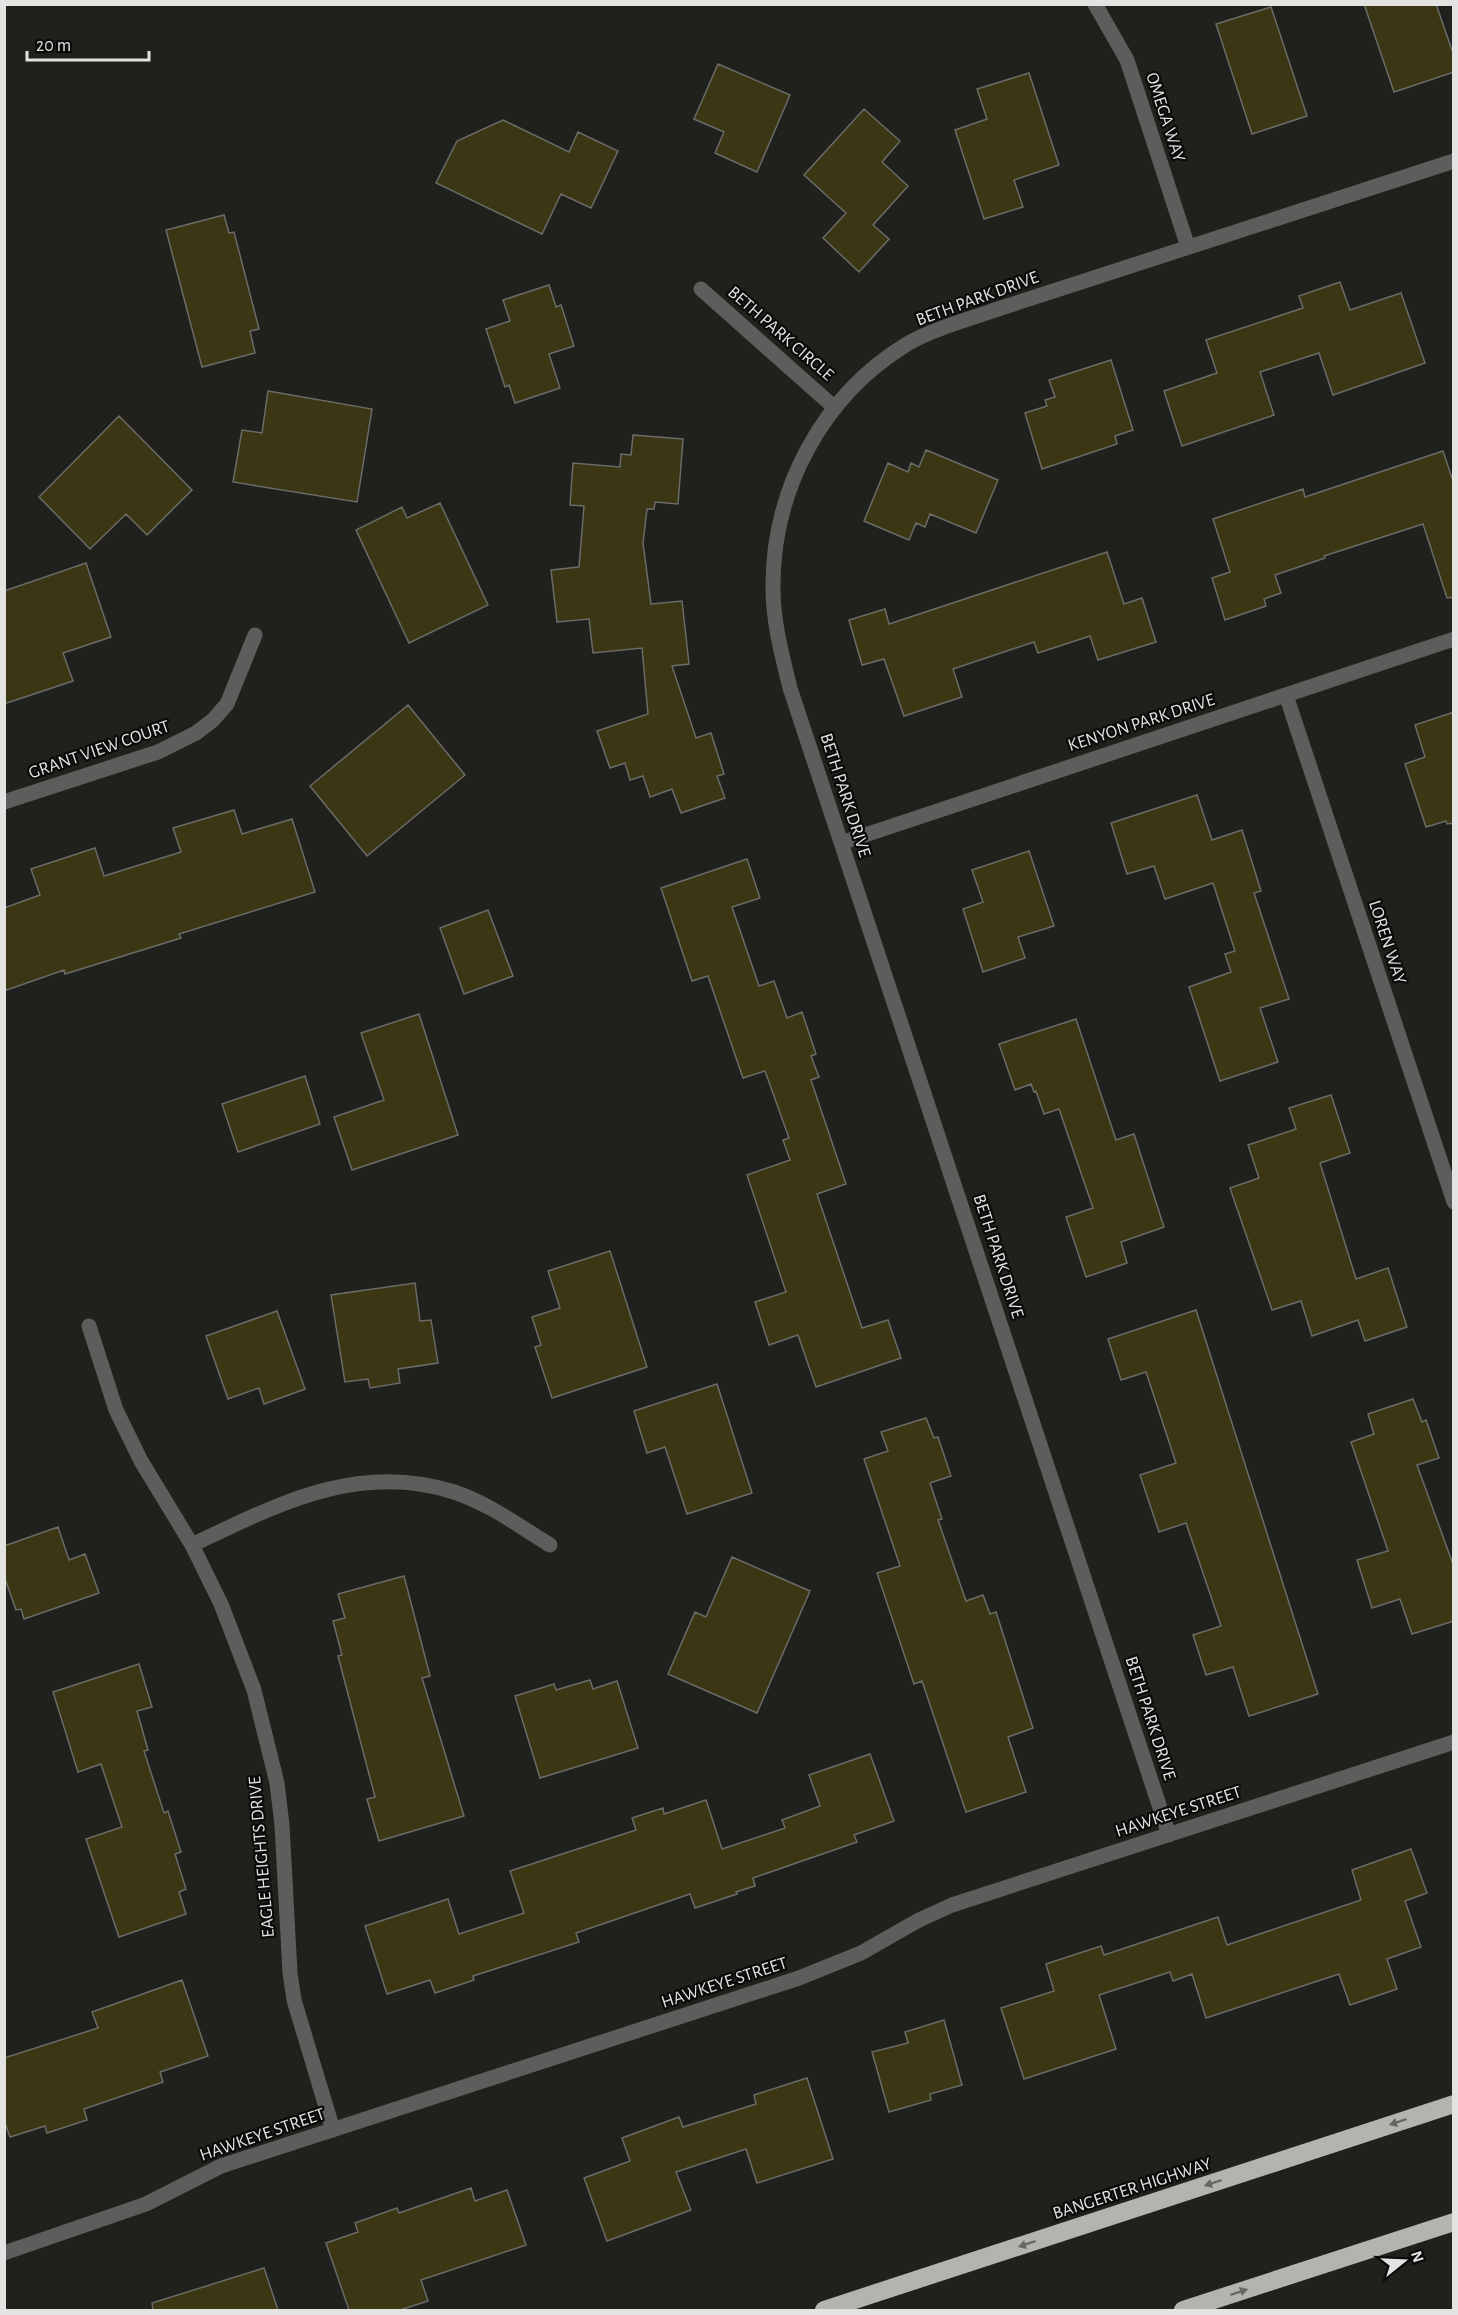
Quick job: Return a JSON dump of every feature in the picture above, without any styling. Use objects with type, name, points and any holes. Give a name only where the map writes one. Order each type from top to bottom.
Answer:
[{"type":"highway","name":"BANGERTER HIGHWAY","points":[[824,2310],[1454,2104]]},
{"type":"highway","points":[[1183,2310],[1454,2222]]},
{"type":"street","name":"OMEGA WAY","points":[[1095,4],[1127,60],[1188,247]]},
{"type":"street","name":"BETH PARK DRIVE","points":[[1169,1834],[790,687],[775,622],[773,590],[778,526],[799,464],[816,434],[858,382],[883,360],[910,343],[937,330],[1454,161]]},
{"type":"street","name":"BETH PARK CIRCLE","points":[[701,288],[835,408]]},
{"type":"street","name":"GRANT VIEW COURT","points":[[4,802],[158,752],[196,733],[213,720],[227,704],[255,635]]},
{"type":"street","name":"KENYON PARK DRIVE","points":[[841,843],[1454,639]]},
{"type":"street","name":"LOREN WAY","points":[[1286,695],[1454,1202]]},
{"type":"street","name":"EAGLE HEIGHTS DRIVE","points":[[89,1326],[120,1419],[141,1461],[192,1545],[221,1604],[238,1645],[267,1737],[277,1783],[282,1825],[291,1982],[301,2026],[333,2130]]},
{"type":"street","points":[[192,1545],[263,1511],[307,1494],[329,1488],[376,1482],[418,1485],[454,1492],[494,1510],[550,1545]]},
{"type":"street","name":"HAWKEYE STREET","points":[[4,2253],[146,2204],[221,2166],[799,1978],[861,1953],[919,1920],[952,1905],[1454,1742]]},
{"type":"building","points":[[1364,4],[1436,4],[1454,56],[1454,72],[1394,92]]},
{"type":"building","points":[[1271,7],[1307,116],[1252,134],[1216,24]]},
{"type":"building","points":[[718,64],[790,95],[757,172],[715,153],[724,132],[694,119]]},
{"type":"building","points":[[1029,73],[1059,165],[1014,180],[1023,207],[984,219],[955,130],[987,119],[977,89]]},
{"type":"building","points":[[864,109],[900,141],[882,162],[908,186],[873,225],[889,239],[859,272],[823,238],[846,213],[804,175]]},
{"type":"building","points":[[503,120],[569,152],[578,132],[618,151],[591,208],[561,194],[542,234],[436,183],[457,141]]},
{"type":"building","points":[[224,215],[229,233],[234,232],[259,329],[250,331],[255,353],[202,367],[166,230]]},
{"type":"building","points":[[1340,282],[1350,310],[1401,293],[1425,363],[1333,395],[1319,353],[1260,372],[1274,415],[1182,446],[1164,391],[1217,373],[1206,340],[1303,308],[1299,296]]},
{"type":"building","points":[[549,285],[556,307],[561,305],[574,346],[549,354],[560,388],[515,403],[509,385],[505,387],[486,329],[510,321],[503,300]]},
{"type":"building","points":[[1111,360],[1133,430],[1115,436],[1117,444],[1042,469],[1025,413],[1047,406],[1045,400],[1055,397],[1049,380]]},
{"type":"building","points":[[268,391],[372,409],[357,502],[233,482],[242,430],[262,433]]},
{"type":"building","points":[[119,416],[192,490],[147,535],[126,514],[90,549],[39,497]]},
{"type":"building","points":[[633,435],[683,439],[678,504],[655,502],[654,509],[647,509],[643,543],[651,604],[682,601],[689,664],[672,666],[696,738],[711,733],[724,774],[717,776],[725,798],[681,813],[672,789],[650,797],[643,776],[630,780],[625,763],[610,768],[597,731],[648,714],[642,648],[593,653],[589,619],[557,622],[551,570],[579,567],[584,506],[570,505],[573,463],[620,467],[621,454],[631,455]]},
{"type":"building","points":[[926,450],[998,480],[976,533],[930,514],[925,527],[916,523],[909,540],[864,521],[888,463],[908,472],[911,463],[919,467]]},
{"type":"building","points":[[1443,451],[1454,484],[1454,597],[1447,598],[1423,524],[1324,556],[1325,558],[1275,575],[1281,593],[1264,599],[1266,606],[1225,620],[1212,578],[1230,572],[1213,519],[1303,489],[1305,497]]},
{"type":"building","points":[[440,503],[488,605],[409,643],[356,530],[402,507],[407,518]]},
{"type":"building","points":[[1107,552],[1124,604],[1142,598],[1156,642],[1098,660],[1090,636],[1038,653],[1034,642],[953,669],[962,697],[904,716],[884,659],[862,665],[849,620],[885,609],[889,624]]},
{"type":"building","points":[[86,563],[111,637],[63,653],[73,681],[4,704],[4,591]]},
{"type":"building","points":[[408,705],[465,775],[367,856],[310,786]]},
{"type":"building","points":[[1454,712],[1454,823],[1447,824],[1446,821],[1426,827],[1405,764],[1425,757],[1415,725]]},
{"type":"building","points":[[1197,795],[1212,840],[1242,830],[1261,891],[1254,893],[1289,999],[1260,1008],[1278,1062],[1220,1081],[1189,987],[1231,972],[1225,954],[1235,951],[1213,883],[1165,899],[1154,866],[1127,874],[1111,823]]},
{"type":"building","points":[[234,810],[242,834],[292,819],[315,892],[179,934],[181,938],[65,974],[64,970],[4,991],[4,908],[40,895],[31,869],[95,848],[104,876],[181,852],[173,828]]},
{"type":"building","points":[[1029,851],[1054,926],[1018,937],[1025,958],[983,972],[963,909],[983,902],[972,870]]},
{"type":"building","points":[[747,859],[760,898],[732,907],[759,986],[774,981],[787,1018],[802,1012],[816,1054],[811,1056],[819,1077],[811,1080],[846,1184],[817,1194],[862,1328],[888,1320],[901,1358],[816,1387],[798,1335],[769,1345],[755,1302],[786,1292],[747,1175],[790,1160],[783,1140],[789,1138],[765,1071],[743,1078],[708,976],[692,981],[661,888]]},
{"type":"building","points":[[488,910],[513,976],[464,994],[440,928]]},
{"type":"building","points":[[419,1014],[458,1135],[352,1170],[334,1117],[384,1100],[361,1033]]},
{"type":"building","points":[[1076,1019],[1116,1140],[1134,1134],[1164,1227],[1121,1242],[1127,1263],[1086,1277],[1066,1217],[1093,1208],[1059,1109],[1044,1114],[1036,1091],[1034,1092],[1031,1084],[1015,1090],[999,1044]]},
{"type":"building","points":[[305,1076],[320,1124],[238,1152],[222,1104]]},
{"type":"building","points":[[1331,1095],[1350,1153],[1320,1163],[1356,1279],[1388,1268],[1407,1327],[1365,1341],[1358,1320],[1312,1336],[1301,1301],[1272,1310],[1230,1188],[1259,1178],[1248,1145],[1296,1129],[1289,1108]]},
{"type":"building","points":[[610,1251],[647,1367],[552,1398],[535,1347],[541,1345],[532,1317],[560,1308],[548,1271]]},
{"type":"building","points":[[415,1283],[420,1321],[431,1320],[438,1363],[398,1369],[400,1383],[370,1388],[368,1379],[345,1382],[331,1295]]},
{"type":"building","points":[[1196,1310],[1318,1694],[1249,1716],[1233,1667],[1206,1675],[1193,1635],[1221,1626],[1186,1523],[1159,1532],[1140,1475],[1176,1463],[1146,1372],[1121,1380],[1108,1339]]},
{"type":"building","points":[[277,1311],[305,1389],[264,1404],[259,1388],[228,1399],[206,1336]]},
{"type":"building","points":[[717,1384],[752,1493],[687,1514],[665,1447],[647,1453],[634,1411]]},
{"type":"building","points":[[1413,1399],[1422,1422],[1426,1420],[1439,1458],[1417,1465],[1454,1567],[1454,1621],[1412,1634],[1400,1599],[1372,1608],[1357,1560],[1388,1551],[1351,1442],[1374,1434],[1368,1414]]},
{"type":"building","points":[[926,1418],[934,1438],[938,1437],[951,1476],[930,1483],[942,1519],[938,1520],[966,1601],[983,1595],[990,1614],[996,1612],[1033,1728],[1008,1737],[1026,1792],[966,1812],[922,1681],[914,1684],[877,1573],[900,1566],[864,1459],[888,1451],[881,1432]]},
{"type":"building","points":[[58,1527],[69,1560],[85,1554],[99,1593],[24,1619],[21,1609],[16,1610],[4,1576],[4,1546]]},
{"type":"building","points":[[732,1557],[810,1591],[757,1713],[668,1674],[695,1612],[706,1617]]},
{"type":"building","points":[[404,1576],[430,1676],[422,1678],[464,1816],[379,1841],[367,1799],[375,1797],[338,1656],[342,1655],[333,1621],[345,1618],[338,1594]]},
{"type":"building","points":[[139,1664],[152,1707],[137,1711],[148,1750],[144,1751],[164,1813],[168,1811],[181,1852],[175,1854],[186,1889],[179,1892],[186,1914],[119,1937],[86,1839],[122,1827],[101,1764],[78,1772],[53,1692]]},
{"type":"building","points":[[590,1680],[593,1689],[617,1681],[638,1748],[540,1778],[515,1696],[554,1684],[556,1690]]},
{"type":"building","points":[[870,1754],[894,1821],[854,1835],[857,1842],[753,1878],[755,1886],[695,1908],[690,1894],[576,1933],[579,1942],[473,1976],[474,1980],[435,1993],[430,1980],[387,1994],[365,1926],[448,1899],[459,1934],[524,1913],[510,1871],[636,1830],[632,1818],[663,1808],[664,1814],[706,1800],[722,1849],[785,1828],[782,1820],[820,1806],[809,1775]]},
{"type":"building","points":[[1411,1849],[1427,1893],[1405,1901],[1421,1947],[1387,1959],[1397,1989],[1350,2005],[1339,1974],[1206,2018],[1192,1974],[1173,1981],[1170,1972],[1099,1995],[1116,2049],[1024,2079],[1001,2008],[1054,1991],[1046,1964],[1101,1946],[1104,1955],[1218,1917],[1227,1945],[1361,1900],[1352,1870]]},
{"type":"building","points":[[182,1980],[208,2056],[160,2072],[163,2082],[84,2109],[87,2120],[47,2133],[45,2126],[10,2137],[4,2120],[4,2058],[98,2028],[92,2012]]},
{"type":"building","points":[[944,2020],[962,2085],[930,2094],[931,2100],[889,2112],[872,2052],[908,2043],[905,2032]]},
{"type":"building","points":[[807,2078],[833,2159],[757,2183],[746,2149],[676,2172],[691,2210],[607,2241],[584,2178],[630,2161],[622,2138],[679,2117],[683,2127],[756,2104],[754,2095]]},
{"type":"building","points":[[471,2188],[475,2201],[507,2190],[526,2245],[421,2280],[428,2301],[400,2310],[349,2310],[326,2243],[358,2232],[355,2223],[397,2208],[399,2213]]},
{"type":"building","points":[[264,2268],[278,2310],[153,2310],[152,2303]]}]
